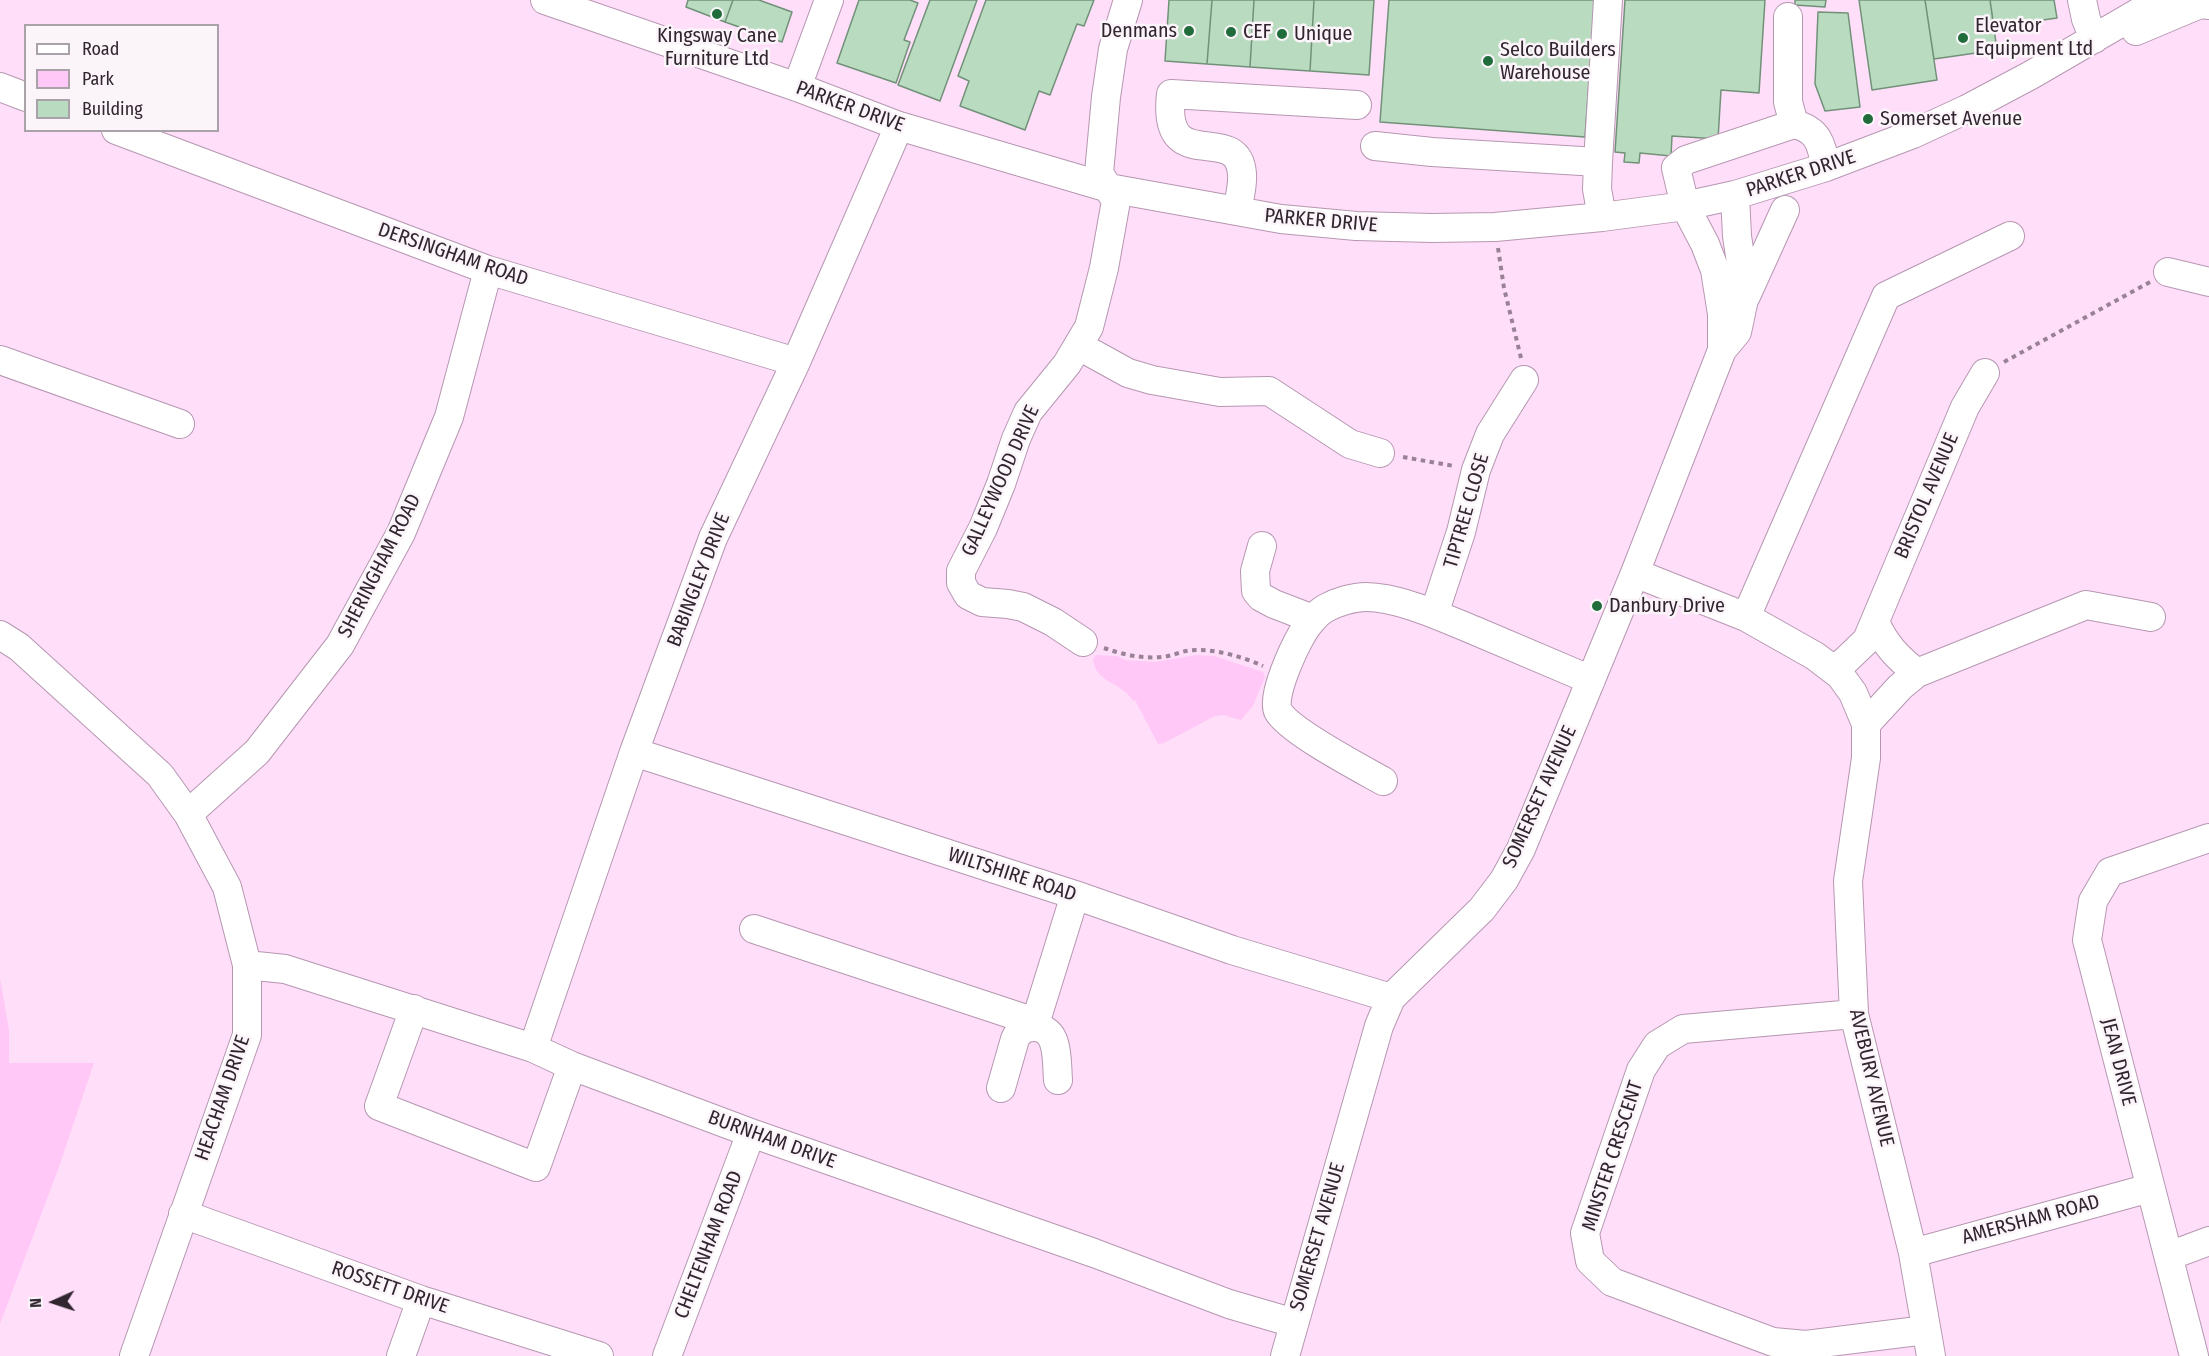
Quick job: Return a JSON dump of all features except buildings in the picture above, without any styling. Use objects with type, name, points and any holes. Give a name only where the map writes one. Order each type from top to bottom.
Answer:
[{"type":"street","name":"PARKER DRIVE","points":[[545,0],[797,87],[899,126],[1108,188],[1281,219],[1356,226],[1495,227],[1602,217],[1685,206],[1735,195],[1826,167],[1913,134],[1967,109],[2094,39],[2153,1]]},
{"type":"street","points":[[797,87],[829,0]]},
{"type":"street","name":"GALLEYWOOD DRIVE","points":[[1083,642],[1053,622],[1023,607],[982,602],[968,595],[961,583],[961,571],[983,528],[1028,412],[1079,346],[1089,327],[1104,268],[1116,201],[1099,173],[1113,49],[1128,0]]},
{"type":"street","points":[[1602,217],[1597,189],[1608,0]]},
{"type":"street","points":[[2082,0],[2094,39]]},
{"type":"street","name":"PARKER DRIVE","points":[[2094,39],[2136,31],[2205,3]]},
{"type":"street","points":[[1788,17],[1788,102],[1794,124],[1806,127],[1815,134],[1821,146],[1826,167]]},
{"type":"street","points":[[0,87],[24,96]]},
{"type":"street","points":[[1237,211],[1242,174],[1238,160],[1227,150],[1188,144],[1178,138],[1172,129],[1171,94],[1357,105]]},
{"type":"street","name":"SOMERSET AVENUE","points":[[1722,350],[1722,314],[1715,270],[1705,244],[1685,206],[1676,168],[1686,160],[1794,124]]},
{"type":"street","name":"BABINGLEY DRIVE","points":[[533,1048],[634,752],[713,538],[796,362],[899,126]]},
{"type":"street","name":"DERSINGHAM ROAD","points":[[121,132],[488,270],[796,362]]},
{"type":"street","points":[[1375,146],[1432,152],[1598,162]]},
{"type":"street","name":"SOMERSET AVENUE","points":[[1735,195],[1744,299]]},
{"type":"street","name":"SOMERSET AVENUE","points":[[1285,1356],[1369,1056],[1391,998],[1482,909],[1504,880],[1521,849],[1635,573],[1722,350],[1737,332],[1744,299],[1785,210]]},
{"type":"street","points":[[1746,617],[1886,296],[2010,236]]},
{"type":"street","name":"SHERINGHAM ROAD","points":[[188,814],[257,752],[340,645],[401,533],[449,417],[488,270]]},
{"type":"street","points":[[2168,272],[2209,282]]},
{"type":"street","points":[[1079,346],[1128,373],[1152,380],[1220,392],[1269,391],[1350,444],[1380,453]]},
{"type":"street","points":[[0,360],[180,424]]},
{"type":"street","name":"BRISTOL AVENUE","points":[[1833,669],[1844,662],[1867,640],[1965,407],[1985,373]]},
{"type":"street","name":"TIPTREE CLOSE","points":[[1434,614],[1461,532],[1476,470],[1490,434],[1524,380]]},
{"type":"street","points":[[1263,546],[1255,571],[1256,591],[1261,597],[1274,604],[1313,620]]},
{"type":"street","name":"AVEBURY AVENUE","points":[[1635,573],[1746,617],[1815,656],[1840,675],[1853,693],[1866,724],[1866,758],[1848,881],[1854,1014],[1912,1253],[1928,1343]]},
{"type":"street","points":[[1383,781],[1337,756],[1286,720],[1277,709],[1276,696],[1302,634],[1326,608],[1346,600],[1364,597],[1382,598],[1434,614],[1591,680]]},
{"type":"street","points":[[1866,724],[1900,687],[1917,673],[2086,605],[2151,617]]},
{"type":"street","points":[[1875,622],[1884,643],[1917,673]]},
{"type":"street","name":"HEACHAM DRIVE","points":[[0,635],[19,646],[160,775],[188,814],[227,887],[247,965],[247,1035],[134,1356]]},
{"type":"street","name":"WILTSHIRE ROAD","points":[[634,752],[1075,895],[1232,950],[1391,998]]},
{"type":"street","name":"JEAN DRIVE","points":[[2194,1356],[2087,940],[2093,901],[2110,872],[2209,838]]},
{"type":"street","points":[[1000,1088],[1018,1033],[1034,1024],[1075,895]]},
{"type":"street","points":[[754,929],[1034,1024],[1052,1036],[1055,1044],[1058,1080]]},
{"type":"street","name":"BURNHAM DRIVE","points":[[247,965],[285,969],[414,1008],[533,1048],[572,1066],[751,1134],[1094,1253],[1229,1304],[1294,1323]]},
{"type":"street","points":[[414,1008],[379,1106],[536,1167],[572,1066]]},
{"type":"street","name":"MINSTER CRESCENT","points":[[1854,1014],[1683,1029],[1657,1045],[1641,1070],[1585,1233],[1590,1261],[1612,1282],[1773,1342],[1806,1345],[1928,1343]]},
{"type":"street","name":"CHELTENHAM ROAD","points":[[667,1356],[751,1134]]},
{"type":"street","name":"AMERSHAM ROAD","points":[[1912,1253],[2150,1188]]},
{"type":"street","name":"ROSSETT DRIVE","points":[[183,1214],[421,1300],[599,1356]]},
{"type":"street","points":[[2169,1256],[2209,1241]]},
{"type":"street","points":[[401,1356],[421,1300]]},
{"type":"path","points":[[1495,227],[1504,288],[1522,354],[1520,373],[1524,380]]},
{"type":"path","points":[[1985,373],[2168,272]]},
{"type":"path","points":[[1380,453],[1476,470]]},
{"type":"path","points":[[1083,642],[1127,655],[1168,656],[1186,651],[1229,655],[1257,664],[1284,677]]},
{"type":"green space","points":[[1096,655],[1155,662],[1196,655],[1214,656],[1263,672],[1265,677],[1253,706],[1241,720],[1223,715],[1215,716],[1158,744],[1135,700],[1133,701],[1128,694],[1099,673],[1093,659]]},
{"type":"green space","points":[[0,978],[9,1030],[9,1063],[94,1063],[59,1167],[0,1324]]},
{"type":"place","name":"Kingsway Cane Furniture Ltd","points":[[717,14]]},
{"type":"place","name":"Denmans","points":[[1189,31]]},
{"type":"place","name":"CEF","points":[[1231,32]]},
{"type":"place","name":"Unique","points":[[1282,34]]},
{"type":"place","name":"Elevator Equipment Ltd","points":[[1963,38]]},
{"type":"place","name":"Selco Builders Warehouse","points":[[1488,61]]},
{"type":"place","name":"Somerset Avenue","points":[[1868,119]]},
{"type":"place","name":"Danbury Drive","points":[[1597,606]]}]
